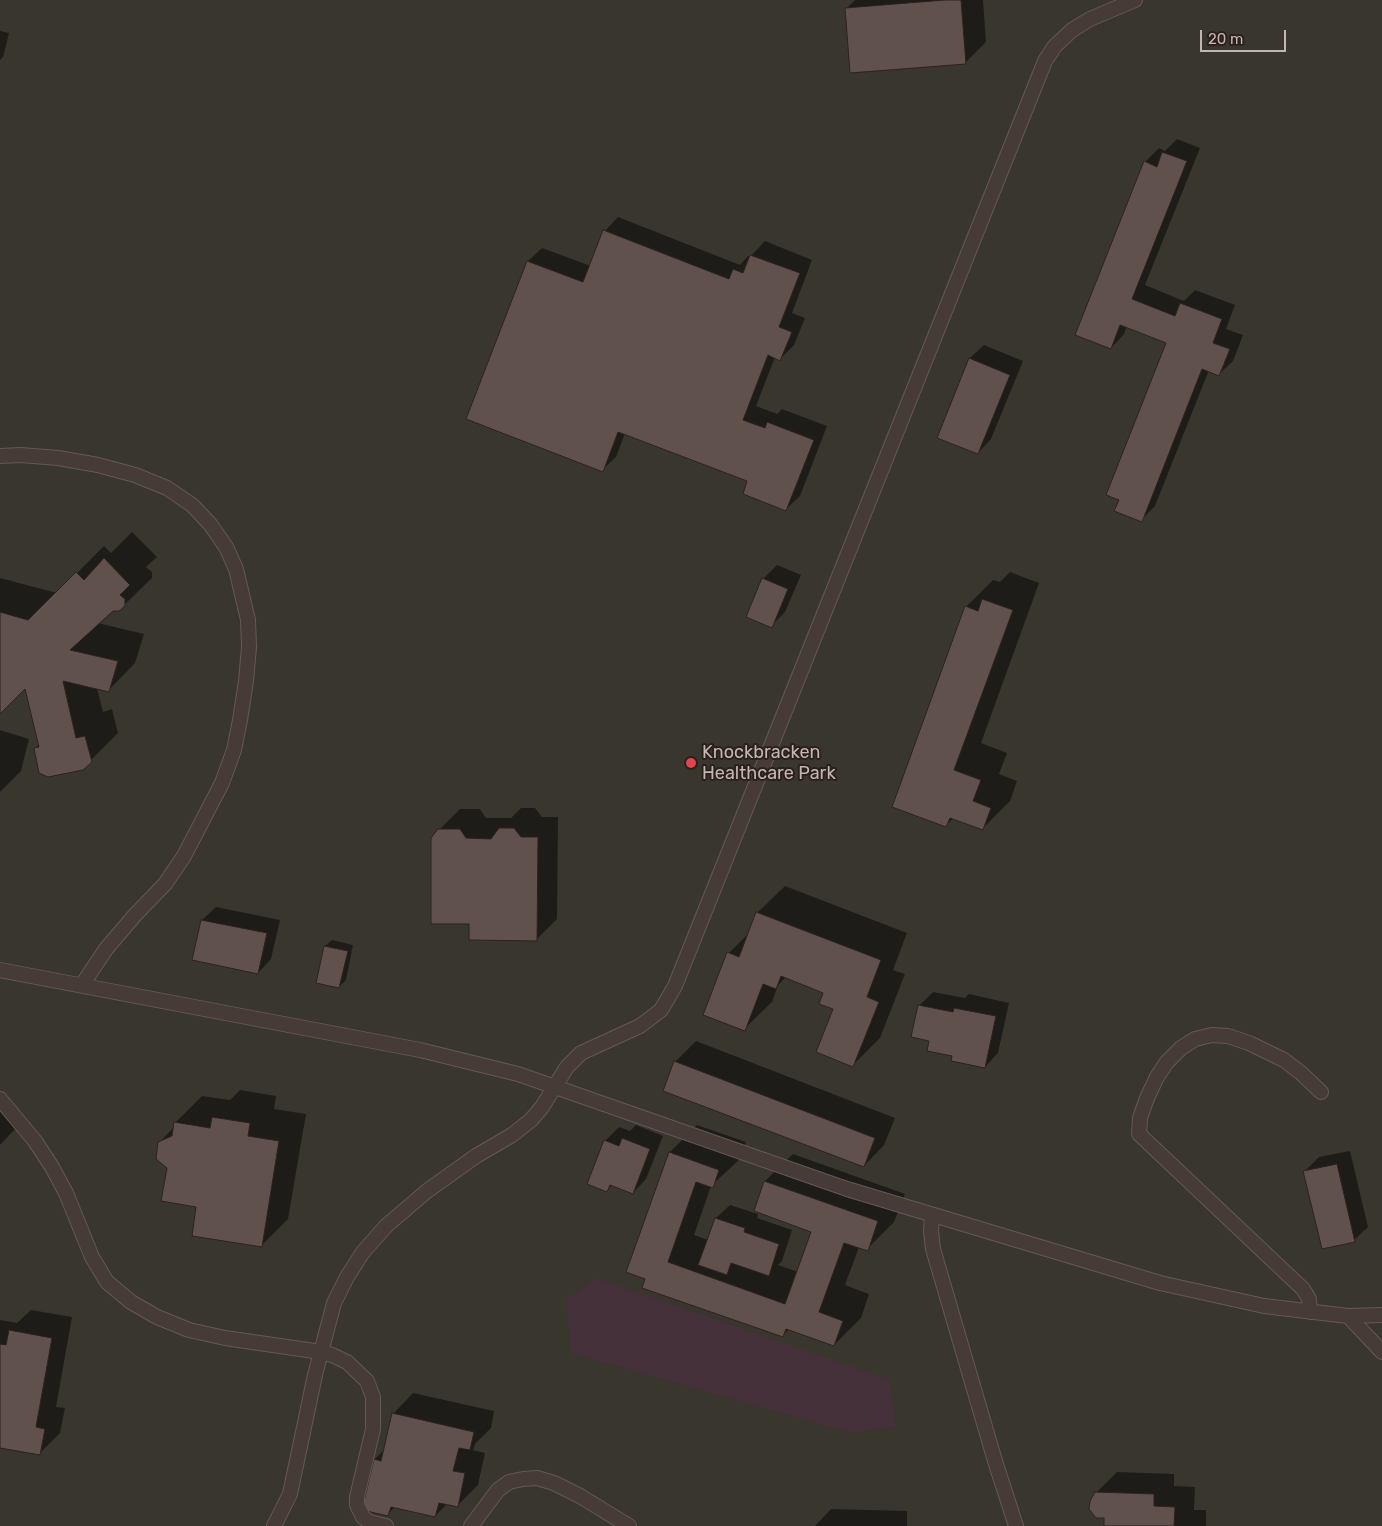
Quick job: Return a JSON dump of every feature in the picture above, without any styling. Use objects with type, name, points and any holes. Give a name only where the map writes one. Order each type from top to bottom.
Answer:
[{"type":"lane","points":[[274,1526],[290,1494],[321,1352],[334,1303],[346,1277],[363,1252],[386,1226],[427,1191],[476,1156],[512,1135],[531,1120],[542,1107],[567,1067],[581,1053],[640,1026],[661,1010],[675,986],[1045,61],[1055,46],[1072,30],[1090,19],[1135,0]]},
{"type":"lane","points":[[0,456],[58,458],[98,465],[135,475],[167,488],[192,505],[210,524],[226,547],[236,569],[248,620],[248,656],[240,720],[234,750],[222,783],[184,856],[166,884],[135,915],[106,949],[82,985]]},
{"type":"lane","points":[[0,970],[420,1050],[518,1074],[847,1189],[1160,1283],[1264,1306],[1348,1316],[1382,1315]]},
{"type":"lane","points":[[1310,1312],[1309,1299],[1303,1289],[1139,1134],[1140,1118],[1147,1098],[1167,1062],[1181,1048],[1195,1039],[1212,1034],[1228,1036],[1249,1043],[1284,1060],[1322,1092]]},
{"type":"lane","points":[[0,1099],[35,1141],[52,1166],[66,1193],[92,1257],[107,1282],[131,1302],[157,1317],[189,1330],[225,1338],[321,1352],[346,1362],[358,1371],[367,1381],[373,1397],[373,1429],[357,1505],[363,1517],[369,1522],[386,1526]]},
{"type":"lane","points":[[932,1216],[931,1231],[935,1257],[957,1326],[995,1462],[1016,1526]]},
{"type":"lane","points":[[1348,1316],[1382,1352]]},
{"type":"lane","points":[[471,1526],[498,1490],[509,1482],[537,1478],[554,1483],[580,1496],[629,1526]]},
{"type":"shaded area","name":"Knockbracken Healthcare Park","points":[[0,0],[1382,0],[1382,1526],[0,1526]]},
{"type":"shaded area","points":[[596,1278],[889,1379],[896,1426],[852,1433],[571,1353],[566,1300]]},
{"type":"building","points":[[961,0],[966,64],[850,73],[845,8]]},
{"type":"building","points":[[1162,152],[1187,161],[1132,299],[1175,316],[1180,303],[1222,319],[1213,343],[1230,349],[1219,376],[1202,369],[1142,522],[1114,511],[1119,500],[1106,495],[1166,343],[1120,325],[1111,349],[1075,335],[1144,161],[1157,167]]},
{"type":"building","points":[[603,230],[729,279],[733,269],[743,273],[750,255],[800,273],[779,327],[792,332],[780,361],[768,355],[743,420],[765,428],[767,422],[814,440],[786,511],[743,494],[747,481],[618,432],[603,472],[466,419],[527,261],[583,282]]},
{"type":"building","points":[[969,358],[1010,375],[978,454],[937,438]]},
{"type":"building","points":[[104,558],[130,585],[120,595],[125,599],[125,606],[119,611],[113,611],[70,650],[118,661],[109,692],[63,681],[76,738],[85,736],[92,762],[83,770],[48,777],[39,773],[34,748],[39,747],[25,689],[0,714],[0,612],[28,620],[76,572],[84,580]]},
{"type":"building","points":[[762,578],[788,589],[772,628],[746,617]]},
{"type":"building","points":[[982,599],[1013,610],[954,770],[981,780],[973,801],[991,808],[983,830],[950,818],[946,827],[892,807],[965,606],[978,611]]},
{"type":"building","points":[[499,828],[514,828],[521,837],[538,837],[537,941],[469,940],[469,924],[431,924],[431,838],[438,829],[460,829],[466,838],[491,839]]},
{"type":"building","points":[[756,912],[881,960],[867,997],[879,1002],[853,1067],[816,1052],[833,1009],[819,1004],[823,993],[781,976],[776,989],[763,984],[745,1031],[703,1015],[727,952],[739,957]]},
{"type":"building","points":[[201,920],[267,933],[258,974],[192,960]]},
{"type":"building","points":[[324,946],[348,951],[339,988],[316,983]]},
{"type":"building","points":[[918,1005],[953,1012],[954,1008],[996,1016],[985,1068],[951,1061],[952,1056],[927,1051],[929,1041],[911,1037]]},
{"type":"building","points":[[674,1061],[875,1138],[864,1167],[663,1091]]},
{"type":"building","points":[[212,1117],[250,1123],[248,1136],[279,1141],[262,1247],[192,1236],[196,1207],[161,1201],[167,1168],[156,1159],[158,1142],[172,1136],[174,1122],[210,1128]]},
{"type":"building","points":[[622,1138],[650,1149],[633,1194],[610,1185],[607,1192],[587,1184],[604,1140],[619,1146]]},
{"type":"building","points":[[669,1152],[719,1170],[713,1188],[696,1182],[668,1262],[785,1304],[811,1232],[754,1211],[764,1181],[878,1221],[868,1251],[844,1243],[819,1312],[843,1321],[834,1346],[786,1329],[783,1337],[642,1288],[645,1279],[626,1272]]},
{"type":"building","points":[[1337,1164],[1355,1242],[1322,1249],[1303,1171]]},
{"type":"building","points":[[715,1218],[745,1228],[744,1232],[779,1244],[769,1276],[731,1263],[727,1275],[698,1265]]},
{"type":"building","points":[[9,1330],[52,1338],[36,1427],[45,1429],[40,1455],[0,1448],[0,1344],[6,1345]]},
{"type":"building","points":[[392,1413],[474,1432],[470,1450],[459,1448],[453,1471],[465,1473],[458,1507],[439,1503],[435,1517],[391,1507],[388,1516],[362,1510],[374,1459],[381,1461]]},
{"type":"building","points":[[1095,1492],[1154,1494],[1154,1506],[1175,1507],[1174,1526],[1104,1526],[1104,1518],[1096,1518],[1089,1509],[1090,1501]]},
{"type":"place","name":"Knockbracken Healthcare Park","points":[[691,763]]}]
